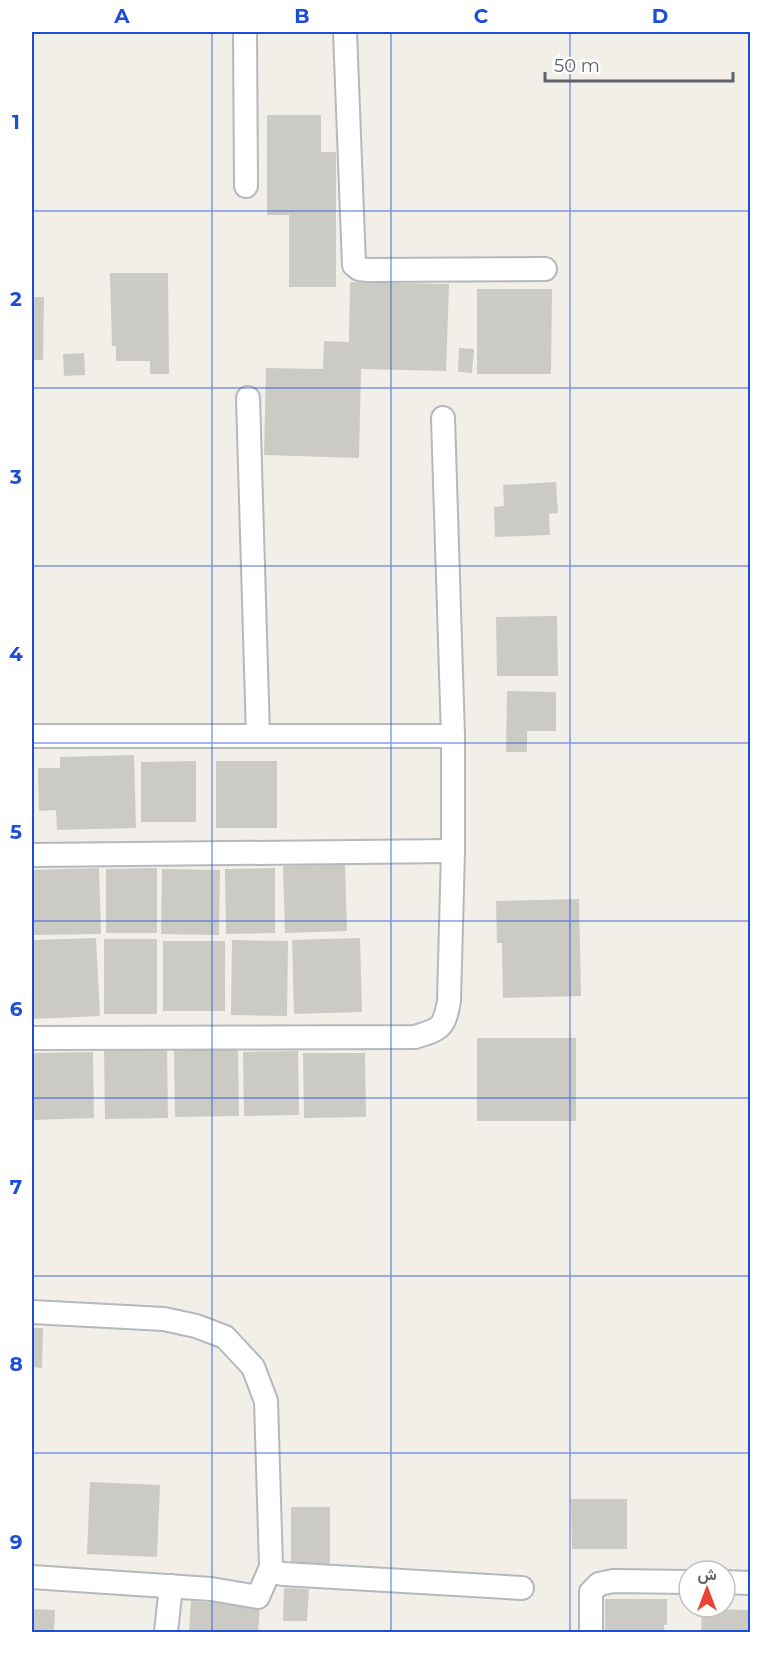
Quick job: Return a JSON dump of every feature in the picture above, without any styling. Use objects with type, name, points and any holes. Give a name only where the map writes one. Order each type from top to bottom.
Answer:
[{"type":"street","points":[[245,32],[246,186]]},
{"type":"street","points":[[345,32],[354,265],[359,269],[368,270],[545,269]]},
{"type":"street","points":[[248,398],[258,736]]},
{"type":"street","points":[[32,1038],[415,1037],[438,1029],[446,1018],[449,1001],[453,851],[453,736],[443,418]]},
{"type":"street","points":[[32,736],[453,736]]},
{"type":"street","points":[[32,855],[453,851]]},
{"type":"street","points":[[32,1312],[164,1319],[196,1326],[225,1337],[254,1367],[267,1401],[271,1567],[258,1596],[211,1589],[32,1577]]},
{"type":"street","points":[[271,1567],[275,1572],[283,1574],[522,1588]]},
{"type":"street","points":[[591,1632],[591,1592],[599,1584],[613,1581],[677,1582]]},
{"type":"street","points":[[166,1632],[171,1586]]},
{"type":"building","points":[[267,115],[321,115],[321,152],[336,152],[336,287],[289,287],[289,215],[267,215]]},
{"type":"building","points":[[110,273],[168,273],[169,374],[150,374],[150,361],[116,361],[116,346],[112,346]]},
{"type":"building","points":[[350,282],[449,284],[446,371],[361,369],[359,458],[264,455],[266,368],[323,369],[324,341],[349,342]]},
{"type":"building","points":[[477,289],[552,289],[551,374],[477,374]]},
{"type":"building","points":[[32,297],[44,297],[43,360],[32,360]]},
{"type":"building","points":[[459,348],[474,349],[472,373],[458,372]]},
{"type":"building","points":[[84,353],[85,375],[64,376],[63,354]]},
{"type":"building","points":[[556,482],[558,513],[549,514],[550,535],[495,537],[494,507],[504,506],[503,485]]},
{"type":"building","points":[[557,616],[558,676],[497,676],[496,617]]},
{"type":"building","points":[[507,691],[556,692],[556,731],[527,731],[527,752],[506,752]]},
{"type":"building","points":[[134,755],[136,828],[57,830],[56,810],[39,811],[38,768],[60,768],[60,757]]},
{"type":"building","points":[[196,761],[196,822],[141,822],[141,762]]},
{"type":"building","points":[[216,761],[277,761],[277,828],[216,828]]},
{"type":"building","points":[[345,864],[347,931],[285,933],[283,866]]},
{"type":"building","points":[[99,868],[101,934],[32,935],[32,870]]},
{"type":"building","points":[[157,868],[157,933],[106,933],[106,869]]},
{"type":"building","points":[[275,868],[275,933],[226,934],[225,869]]},
{"type":"building","points":[[162,869],[220,870],[219,935],[161,934]]},
{"type":"building","points":[[579,899],[581,996],[503,998],[502,943],[497,943],[496,901]]},
{"type":"building","points":[[96,938],[100,1016],[32,1019],[32,940]]},
{"type":"building","points":[[360,938],[362,1012],[294,1014],[292,940]]},
{"type":"building","points":[[104,939],[157,939],[157,1014],[104,1014]]},
{"type":"building","points":[[232,940],[288,941],[287,1016],[231,1015]]},
{"type":"building","points":[[163,941],[225,941],[225,1011],[163,1011]]},
{"type":"building","points":[[477,1038],[576,1038],[576,1121],[477,1121]]},
{"type":"building","points":[[167,1047],[168,1118],[105,1119],[104,1048]]},
{"type":"building","points":[[238,1049],[239,1116],[175,1117],[174,1050]]},
{"type":"building","points":[[298,1051],[299,1115],[244,1116],[243,1052]]},
{"type":"building","points":[[93,1052],[94,1118],[32,1120],[32,1053]]},
{"type":"building","points":[[303,1053],[365,1053],[366,1117],[304,1118]]},
{"type":"building","points":[[32,1328],[43,1328],[42,1368],[32,1367]]},
{"type":"building","points":[[90,1482],[160,1485],[157,1557],[87,1554]]},
{"type":"building","points":[[571,1499],[627,1499],[627,1549],[572,1549]]},
{"type":"building","points":[[291,1507],[330,1507],[330,1564],[291,1564]]},
{"type":"building","points":[[284,1588],[309,1589],[307,1621],[283,1621]]},
{"type":"building","points":[[605,1599],[667,1599],[667,1625],[664,1625],[664,1632],[605,1632]]},
{"type":"building","points":[[191,1601],[260,1606],[258,1632],[189,1632]]},
{"type":"building","points":[[32,1609],[55,1610],[54,1632],[32,1632]]},
{"type":"building","points":[[737,1610],[749,1610],[748,1632],[701,1632],[702,1619],[737,1619]]}]
